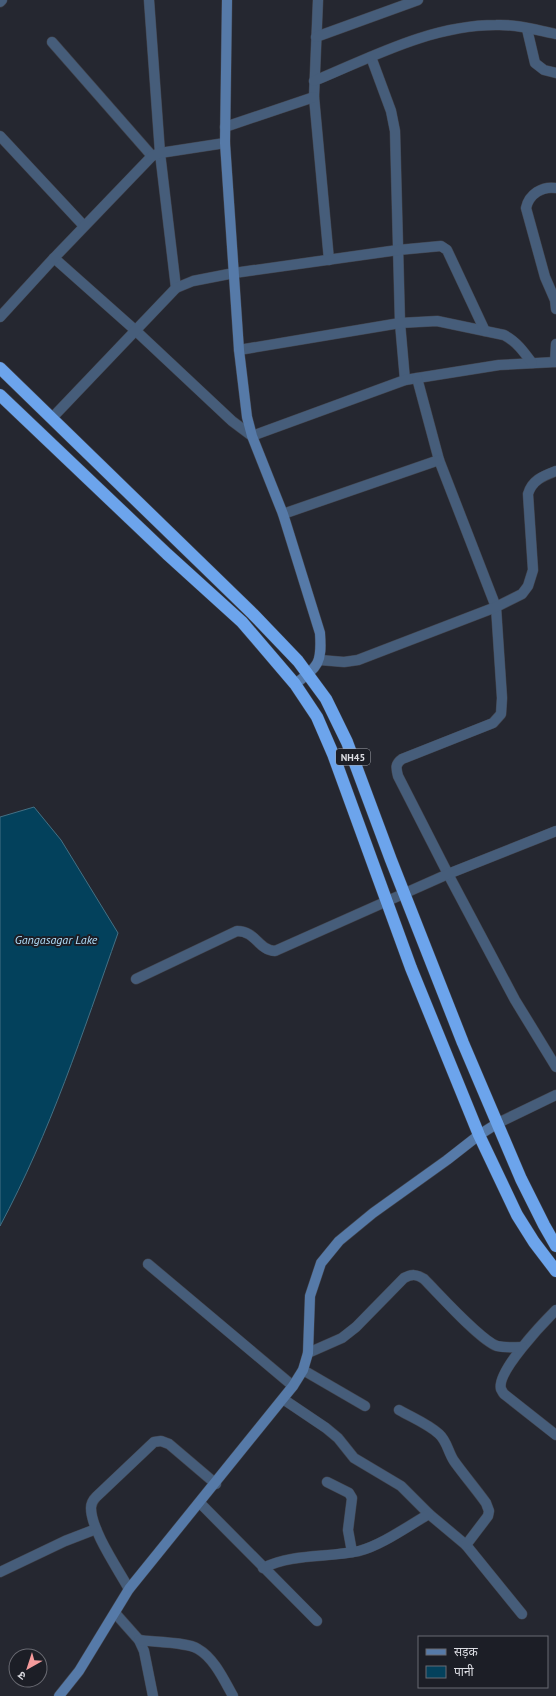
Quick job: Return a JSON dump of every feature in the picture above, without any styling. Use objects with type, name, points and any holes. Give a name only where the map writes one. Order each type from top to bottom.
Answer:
[{"type":"highway","name":"NH45","points":[[0,368],[280,641],[308,674],[326,699],[343,732],[391,860],[463,1043],[521,1179],[556,1246]]},
{"type":"highway","name":"NH45","points":[[0,395],[167,554],[242,622],[295,684],[320,723],[333,754],[411,968],[479,1135],[516,1215],[556,1271]]},
{"type":"street","points":[[149,0],[156,155],[176,288]]},
{"type":"street","points":[[227,0],[225,143],[240,350],[247,417],[252,436],[283,514],[320,633],[320,660],[308,674],[295,684]]},
{"type":"street","points":[[318,0],[314,97],[330,260]]},
{"type":"street","points":[[316,37],[418,0]]},
{"type":"street","points":[[314,81],[400,45],[448,29],[496,25],[556,34]]},
{"type":"street","points":[[527,29],[535,63],[544,70],[556,73]]},
{"type":"street","points":[[52,42],[156,155]]},
{"type":"street","points":[[371,57],[391,111],[395,131],[400,322],[405,380]]},
{"type":"street","points":[[225,127],[314,97]]},
{"type":"street","points":[[0,136],[84,226]]},
{"type":"street","points":[[0,317],[84,226],[156,155],[225,143]]},
{"type":"street","points":[[556,188],[543,188],[532,195],[528,200],[526,208],[545,277],[555,300],[556,309]]},
{"type":"street","points":[[52,418],[176,288],[193,281],[234,273],[398,250],[441,246],[447,250],[485,331]]},
{"type":"street","points":[[54,258],[135,330],[232,421],[252,436]]},
{"type":"street","points":[[240,350],[400,322],[437,321],[504,335],[512,339],[532,363]]},
{"type":"street","points":[[252,436],[405,380],[499,365],[556,362],[556,344]]},
{"type":"street","points":[[417,378],[439,460],[496,607],[502,698],[501,714],[493,723],[402,759],[396,768],[398,776],[448,874],[515,1000],[556,1067]]},
{"type":"street","points":[[283,514],[439,460]]},
{"type":"street","points":[[320,660],[344,662],[358,660],[496,607],[522,594],[532,579],[533,570],[528,494],[530,487],[536,480],[556,471]]},
{"type":"street","points":[[136,979],[237,931],[245,931],[268,951],[274,951],[448,874],[556,831]]},
{"type":"street","points":[[62,1695],[79,1671],[129,1589],[216,1484],[294,1386],[303,1370],[308,1353],[310,1296],[321,1263],[339,1241],[373,1213],[479,1135],[498,1123],[556,1095]]},
{"type":"street","points":[[148,1264],[294,1386]]},
{"type":"street","points":[[308,1353],[342,1338],[356,1327],[404,1278],[411,1275],[418,1275],[424,1279],[480,1334],[496,1345],[505,1348],[522,1347]]},
{"type":"street","points":[[556,1310],[522,1347],[513,1360],[501,1383],[501,1389],[504,1394],[556,1435]]},
{"type":"street","points":[[303,1370],[365,1406]]},
{"type":"street","points":[[283,1398],[338,1438],[354,1458],[401,1486],[429,1514],[466,1545],[522,1614]]},
{"type":"street","points":[[399,1410],[428,1426],[440,1435],[445,1441],[454,1460],[486,1503],[489,1511],[488,1516],[466,1545]]},
{"type":"street","points":[[129,1589],[96,1529],[91,1508],[92,1502],[154,1442],[161,1441],[169,1444],[216,1484]]},
{"type":"street","points":[[327,1482],[349,1493],[352,1498],[348,1530],[352,1552]]},
{"type":"street","points":[[200,1503],[317,1621]]},
{"type":"street","points":[[263,1568],[287,1559],[352,1552],[374,1545],[429,1514]]},
{"type":"street","points":[[0,1572],[65,1541],[96,1529]]},
{"type":"street","points":[[115,1613],[139,1640],[144,1651],[153,1696]]},
{"type":"street","points":[[139,1640],[196,1648],[205,1654],[216,1668],[233,1696]]},
{"type":"water","name":"Gangasagar Lake","points":[[34,807],[61,840],[118,933],[65,1082],[35,1155],[0,1226],[0,817]]}]
